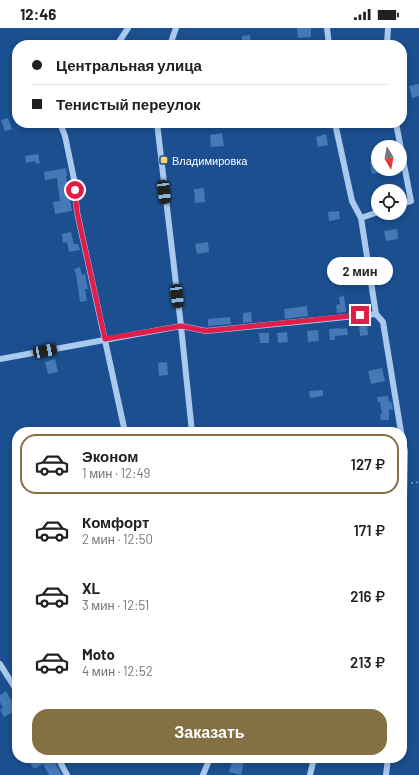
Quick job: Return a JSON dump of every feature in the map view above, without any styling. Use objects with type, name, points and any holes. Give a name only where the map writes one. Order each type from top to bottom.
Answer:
[{"type":"street","points":[[120,40],[128,28]]},
{"type":"street","points":[[172,40],[176,28]]},
{"type":"street","points":[[327,28],[328,40]]},
{"type":"street","points":[[387,40],[388,28]]},
{"type":"street","points":[[62,128],[66,136],[74,179],[77,212],[124,427]]},
{"type":"street","points":[[157,128],[191,427]]},
{"type":"street","points":[[336,128],[352,201],[360,218],[376,314],[383,322],[401,427]]},
{"type":"street","points":[[397,128],[411,201],[407,202]]},
{"type":"street","points":[[360,218],[371,214]]},
{"type":"street","points":[[0,359],[181,326],[206,331],[376,314]]},
{"type":"street","points":[[0,664],[12,683]]},
{"type":"street","points":[[61,763],[67,775]]},
{"type":"street","points":[[203,775],[208,763]]},
{"type":"street","points":[[310,775],[313,763]]},
{"type":"street","points":[[386,775],[387,763]]},
{"type":"path","points":[[407,484],[419,482]]},
{"type":"building","points":[[297,28],[311,28],[311,37],[298,38]]},
{"type":"building","points":[[250,35],[250,40],[242,40],[242,36]]},
{"type":"building","points":[[419,84],[419,96],[412,98],[409,86]]},
{"type":"building","points":[[8,118],[12,129],[5,131],[1,120]]},
{"type":"building","points":[[222,133],[224,146],[211,147],[210,135]]},
{"type":"building","points":[[326,134],[328,145],[318,147],[316,137]]},
{"type":"building","points":[[38,154],[40,163],[36,164],[35,161],[26,163],[25,156]]},
{"type":"building","points":[[66,168],[72,211],[55,214],[53,202],[60,201],[57,178],[45,180],[44,172]]},
{"type":"building","points":[[204,188],[205,202],[195,203],[194,189]]},
{"type":"building","points":[[339,211],[340,219],[329,221],[328,212]]},
{"type":"building","points":[[397,229],[398,239],[386,241],[384,231]]},
{"type":"building","points":[[71,232],[74,244],[78,244],[80,250],[69,252],[67,242],[63,243],[62,234]]},
{"type":"building","points":[[208,242],[209,252],[197,254],[195,244]]},
{"type":"building","points":[[80,267],[82,275],[85,274],[88,289],[85,289],[87,301],[80,302],[74,269]]},
{"type":"building","points":[[344,296],[346,312],[337,313],[336,305],[340,304],[339,297]]},
{"type":"building","points":[[307,306],[308,316],[285,319],[284,309]]},
{"type":"building","points":[[251,312],[252,322],[243,323],[243,313]]},
{"type":"building","points":[[230,317],[231,324],[208,326],[208,319]]},
{"type":"building","points":[[367,324],[368,335],[360,336],[359,325]]},
{"type":"building","points":[[347,328],[348,335],[335,336],[335,340],[330,340],[329,329]]},
{"type":"building","points":[[318,330],[319,341],[308,342],[307,331]]},
{"type":"building","points":[[287,332],[288,342],[278,343],[277,333]]},
{"type":"building","points":[[259,333],[269,333],[269,343],[260,343]]},
{"type":"building","points":[[55,359],[58,372],[48,374],[45,362]]},
{"type":"building","points":[[167,362],[168,375],[159,376],[158,363]]},
{"type":"building","points":[[382,368],[385,381],[371,384],[368,371]]},
{"type":"building","points":[[323,390],[323,396],[310,398],[309,391]]},
{"type":"building","points":[[388,396],[389,402],[391,401],[393,409],[389,410],[389,420],[381,420],[380,414],[382,414],[380,402],[378,402],[377,397]]},
{"type":"building","points":[[6,691],[12,701],[12,713],[4,717],[0,710],[3,708],[0,702],[0,695]]},
{"type":"building","points":[[30,763],[55,763],[62,775],[49,775],[43,764],[34,769]]},
{"type":"building","points":[[232,763],[244,763],[241,775],[229,772]]},
{"type":"place","name":"Владимировка","points":[[164,160]]},
{"type":"route","points":[[75,190],[77,212],[105,339],[181,326],[206,331],[360,315]]}]
